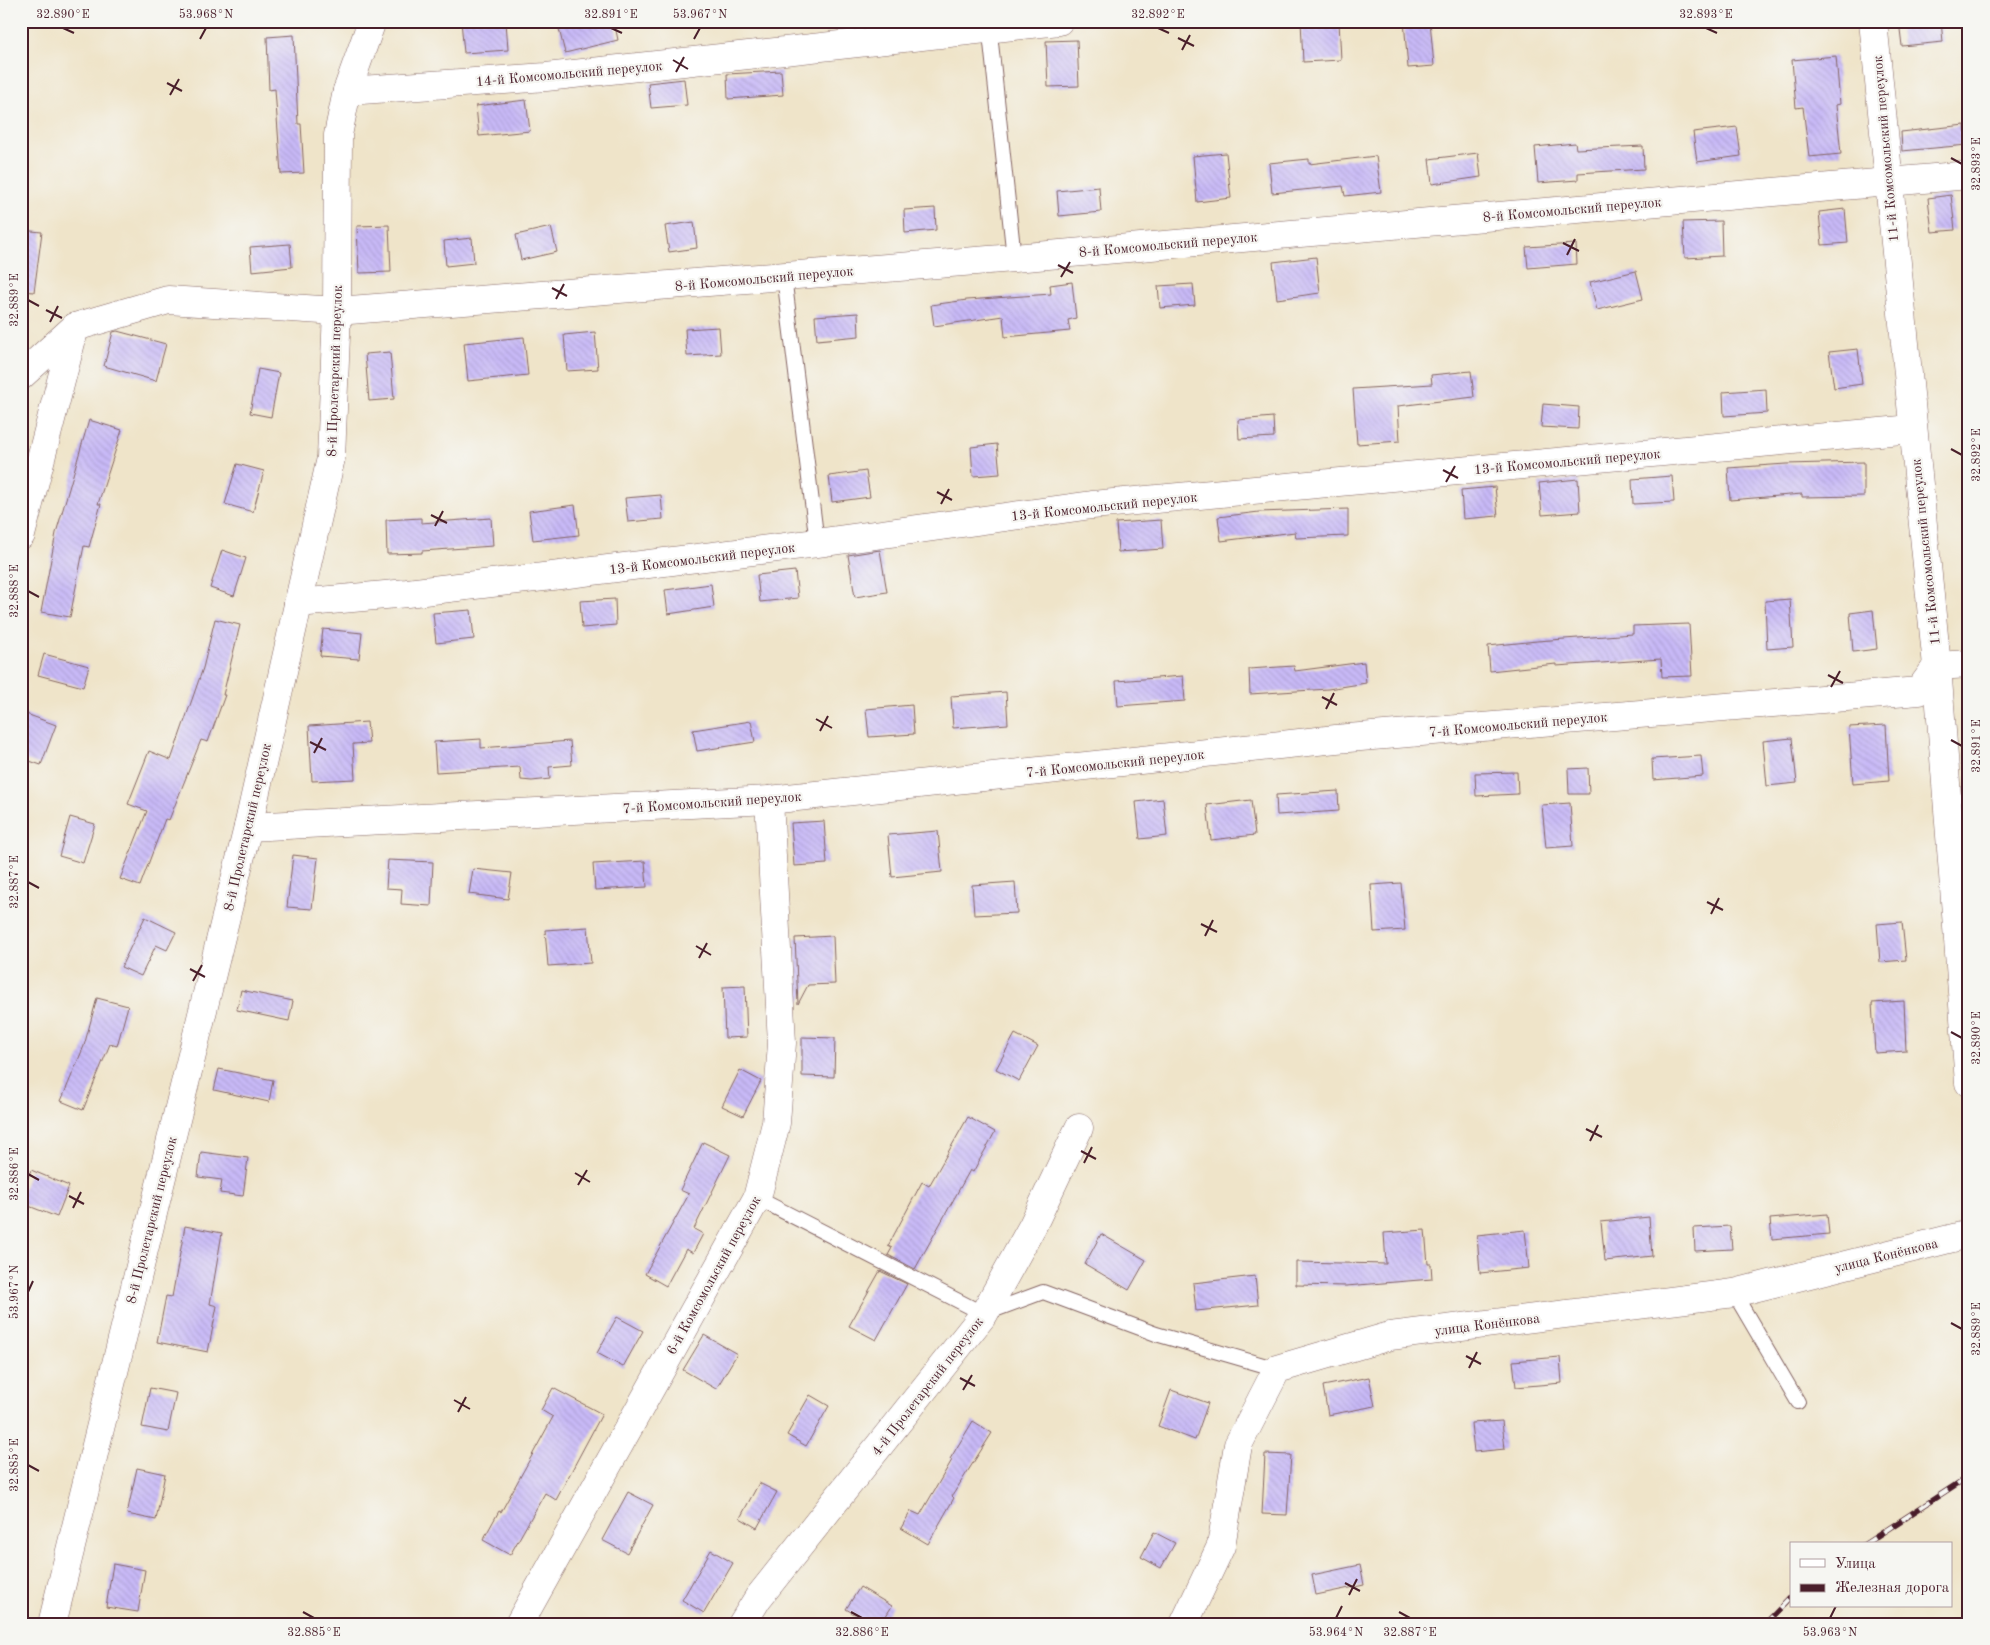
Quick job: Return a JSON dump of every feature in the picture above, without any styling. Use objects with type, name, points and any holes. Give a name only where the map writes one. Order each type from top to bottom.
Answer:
[{"type":"street","name":"8-й Пролетарский переулок","points":[[52,1624],[248,827],[331,458],[337,311],[338,135],[347,91],[372,21]]},
{"type":"street","name":"14-й Комсомольский переулок","points":[[347,91],[546,77],[989,24],[1059,21]]},
{"type":"street","name":"11-й Комсомольский переулок","points":[[1873,21],[1937,666],[1969,1083]]},
{"type":"street","name":"8-й Комсомольский переулок","points":[[75,327],[168,300],[337,311],[1014,258],[1969,175]]},
{"type":"street","points":[[21,376],[75,327]]},
{"type":"street","points":[[21,535],[75,327]]},
{"type":"street","name":"13-й Комсомольский переулок","points":[[298,603],[407,594],[817,544],[1092,505],[1912,429]]},
{"type":"street","points":[[1937,666],[1969,664]]},
{"type":"street","name":"7-й Комсомольский переулок","points":[[248,827],[769,800],[1336,739],[1918,691],[1937,666]]},
{"type":"street","name":"6-й Комсомольский переулок","points":[[519,1624],[758,1198],[776,1123],[782,1044],[769,800]]},
{"type":"street","name":"4-й Пролетарский переулок","points":[[742,1624],[764,1590],[984,1314],[1033,1225],[1079,1128]]},
{"type":"street","name":"улица Конёнкова","points":[[1277,1369],[1390,1336],[1734,1293],[1969,1234]]},
{"type":"street","points":[[1184,1624],[1221,1546],[1238,1445],[1277,1369]]},
{"type":"lane","points":[[989,24],[1014,258]]},
{"type":"lane","points":[[784,276],[817,544]]},
{"type":"lane","points":[[758,1198],[984,1314],[1043,1292],[1156,1334],[1277,1369]]},
{"type":"lane","points":[[1734,1293],[1798,1402]]},
{"type":"building","points":[[461,21],[506,21],[508,50],[464,53]]},
{"type":"building","points":[[572,21],[614,21],[618,40],[565,53],[558,25]]},
{"type":"building","points":[[1301,21],[1339,21],[1341,60],[1303,62]]},
{"type":"building","points":[[1404,21],[1430,21],[1434,66],[1408,68]]},
{"type":"building","points":[[1899,21],[1941,21],[1943,42],[1902,46]]},
{"type":"building","points":[[294,35],[298,124],[301,124],[304,173],[281,174],[275,89],[269,90],[267,37]]},
{"type":"building","points":[[1077,40],[1079,86],[1048,87],[1046,41]]},
{"type":"building","points":[[1836,56],[1840,104],[1836,105],[1841,154],[1809,157],[1803,107],[1796,108],[1792,60]]},
{"type":"building","points":[[781,71],[783,95],[728,99],[727,74]]},
{"type":"building","points":[[684,79],[687,105],[651,108],[648,83]]},
{"type":"building","points":[[526,100],[530,131],[479,136],[476,106]]},
{"type":"building","points":[[1965,125],[1967,145],[1902,151],[1901,132]]},
{"type":"building","points":[[1737,127],[1741,156],[1697,162],[1693,132]]},
{"type":"building","points":[[1575,143],[1576,149],[1643,146],[1644,169],[1578,173],[1578,180],[1538,183],[1535,147]]},
{"type":"building","points":[[1226,153],[1231,198],[1197,202],[1193,156]]},
{"type":"building","points":[[1478,153],[1481,177],[1432,184],[1429,159]]},
{"type":"building","points":[[1376,156],[1381,192],[1345,196],[1343,186],[1272,193],[1269,163],[1309,159],[1309,164]]},
{"type":"building","points":[[1099,187],[1101,212],[1059,216],[1057,191]]},
{"type":"building","points":[[1951,195],[1955,230],[1932,232],[1928,198]]},
{"type":"building","points":[[935,208],[936,230],[905,233],[904,210]]},
{"type":"building","points":[[1845,209],[1848,243],[1822,245],[1819,212]]},
{"type":"building","points":[[1721,221],[1722,256],[1685,258],[1683,222]]},
{"type":"building","points":[[694,222],[697,248],[669,252],[665,226]]},
{"type":"building","points":[[389,225],[391,272],[359,273],[357,226]]},
{"type":"building","points":[[551,227],[557,252],[521,260],[516,235]]},
{"type":"building","points":[[21,230],[42,232],[34,292],[21,291]]},
{"type":"building","points":[[472,238],[474,263],[446,266],[444,241]]},
{"type":"building","points":[[290,244],[292,267],[252,271],[250,247]]},
{"type":"building","points":[[1576,244],[1577,264],[1528,268],[1526,247]]},
{"type":"building","points":[[1316,257],[1320,293],[1277,299],[1273,262]]},
{"type":"building","points":[[1636,271],[1643,299],[1597,310],[1590,282]]},
{"type":"building","points":[[1072,282],[1076,318],[1068,320],[1070,331],[1005,337],[1003,316],[934,326],[931,305],[967,300],[1051,294],[1050,285]]},
{"type":"building","points":[[1193,284],[1195,305],[1160,308],[1158,286]]},
{"type":"building","points":[[858,313],[859,336],[817,340],[815,316]]},
{"type":"building","points":[[719,327],[721,354],[687,356],[685,329]]},
{"type":"building","points":[[117,331],[166,344],[156,381],[104,366],[113,332]]},
{"type":"building","points":[[595,332],[598,369],[567,371],[564,335]]},
{"type":"building","points":[[524,337],[528,375],[468,381],[464,343]]},
{"type":"building","points":[[1858,349],[1862,384],[1834,388],[1829,352]]},
{"type":"building","points":[[390,352],[394,399],[369,401],[365,354]]},
{"type":"building","points":[[258,369],[279,373],[271,417],[250,413]]},
{"type":"building","points":[[1471,371],[1474,397],[1398,406],[1400,441],[1357,444],[1353,389],[1432,384],[1431,375]]},
{"type":"building","points":[[1766,389],[1767,413],[1724,416],[1723,392]]},
{"type":"building","points":[[1543,404],[1579,407],[1578,429],[1541,427]]},
{"type":"building","points":[[1273,417],[1274,437],[1239,439],[1238,420]]},
{"type":"building","points":[[89,420],[122,430],[98,504],[101,504],[89,547],[84,546],[70,617],[41,612],[56,533]]},
{"type":"building","points":[[997,444],[1000,474],[973,476],[971,447]]},
{"type":"building","points":[[1864,462],[1864,496],[1802,497],[1802,494],[1730,500],[1728,468]]},
{"type":"building","points":[[237,464],[264,471],[253,512],[225,504]]},
{"type":"building","points":[[866,471],[870,497],[832,502],[829,476]]},
{"type":"building","points":[[1672,476],[1674,502],[1633,504],[1632,479]]},
{"type":"building","points":[[1578,479],[1580,512],[1542,515],[1539,483]]},
{"type":"building","points":[[1495,487],[1498,516],[1463,519],[1461,490]]},
{"type":"building","points":[[661,495],[663,519],[628,522],[625,498]]},
{"type":"building","points":[[575,505],[579,535],[533,540],[529,511]]},
{"type":"building","points":[[1348,509],[1348,536],[1296,538],[1295,532],[1221,541],[1218,517],[1259,512]]},
{"type":"building","points":[[421,518],[421,523],[491,518],[493,546],[422,551],[422,553],[387,554],[386,520]]},
{"type":"building","points":[[1161,520],[1163,549],[1118,552],[1116,523]]},
{"type":"building","points":[[222,550],[246,558],[234,596],[210,588]]},
{"type":"building","points":[[880,550],[887,592],[855,597],[848,555]]},
{"type":"building","points":[[795,571],[798,598],[760,602],[757,575]]},
{"type":"building","points":[[711,584],[714,607],[668,614],[665,590]]},
{"type":"building","points":[[615,599],[616,625],[582,628],[580,601]]},
{"type":"building","points":[[1790,599],[1793,647],[1767,649],[1765,601]]},
{"type":"building","points":[[471,610],[474,639],[436,643],[433,613]]},
{"type":"building","points":[[1873,610],[1877,649],[1853,652],[1850,613]]},
{"type":"building","points":[[215,619],[240,625],[223,695],[225,695],[208,742],[201,740],[169,820],[165,819],[140,886],[120,879],[147,811],[128,804],[149,751],[171,760],[203,668]]},
{"type":"building","points":[[1689,624],[1692,676],[1662,677],[1661,659],[1556,666],[1556,664],[1490,671],[1488,646],[1633,634],[1633,626]]},
{"type":"building","points":[[323,629],[362,633],[359,659],[320,656]]},
{"type":"building","points":[[44,654],[89,666],[83,687],[38,675]]},
{"type":"building","points":[[1364,662],[1366,683],[1328,689],[1250,694],[1249,669],[1294,666],[1295,671]]},
{"type":"building","points":[[1183,676],[1185,701],[1118,706],[1116,681]]},
{"type":"building","points":[[1006,692],[1008,724],[953,728],[951,696]]},
{"type":"building","points":[[912,705],[914,734],[869,737],[866,709]]},
{"type":"building","points":[[21,712],[56,725],[41,765],[21,758]]},
{"type":"building","points":[[751,721],[755,742],[697,751],[693,730]]},
{"type":"building","points":[[367,722],[369,743],[353,744],[355,779],[312,781],[309,726]]},
{"type":"building","points":[[1886,725],[1889,781],[1853,784],[1849,727]]},
{"type":"building","points":[[1792,738],[1797,783],[1767,786],[1763,741]]},
{"type":"building","points":[[481,739],[481,748],[570,741],[572,765],[549,767],[550,779],[532,781],[521,780],[520,767],[436,772],[434,742]]},
{"type":"building","points":[[1701,756],[1703,776],[1653,780],[1652,759]]},
{"type":"building","points":[[1588,768],[1589,794],[1569,794],[1568,769]]},
{"type":"building","points":[[1517,772],[1518,794],[1476,796],[1475,773]]},
{"type":"building","points":[[1338,791],[1339,811],[1277,815],[1276,795]]},
{"type":"building","points":[[1163,799],[1167,836],[1140,839],[1136,802]]},
{"type":"building","points":[[1251,800],[1255,835],[1211,840],[1207,805]]},
{"type":"building","points":[[1570,803],[1573,846],[1546,848],[1542,805]]},
{"type":"building","points":[[70,817],[95,824],[83,863],[59,856]]},
{"type":"building","points":[[824,821],[827,864],[794,866],[791,823]]},
{"type":"building","points":[[938,831],[942,872],[892,877],[888,835]]},
{"type":"building","points":[[293,855],[318,858],[312,909],[287,907]]},
{"type":"building","points":[[388,860],[433,862],[431,906],[401,904],[402,889],[386,888]]},
{"type":"building","points":[[645,861],[647,887],[595,890],[593,864]]},
{"type":"building","points":[[473,869],[512,873],[508,899],[469,894]]},
{"type":"building","points":[[1015,882],[1017,913],[974,915],[972,885]]},
{"type":"building","points":[[1401,883],[1405,930],[1374,932],[1371,885]]},
{"type":"building","points":[[145,917],[176,932],[167,950],[156,945],[141,976],[121,967]]},
{"type":"building","points":[[1902,922],[1906,960],[1880,962],[1877,924]]},
{"type":"building","points":[[588,927],[591,963],[548,966],[545,930]]},
{"type":"building","points":[[833,936],[835,984],[808,985],[798,1004],[795,938]]},
{"type":"building","points":[[745,986],[747,1037],[725,1038],[723,987]]},
{"type":"building","points":[[241,990],[293,1001],[289,1021],[237,1010]]},
{"type":"building","points":[[97,998],[128,1006],[117,1046],[110,1044],[83,1110],[61,1101],[84,1046]]},
{"type":"building","points":[[1904,1001],[1906,1051],[1875,1053],[1872,1003]]},
{"type":"building","points":[[1015,1034],[1038,1046],[1019,1081],[996,1069]]},
{"type":"building","points":[[802,1037],[835,1038],[834,1077],[802,1076]]},
{"type":"building","points":[[219,1069],[273,1080],[269,1102],[214,1090]]},
{"type":"building","points":[[740,1070],[761,1081],[743,1116],[722,1106]]},
{"type":"building","points":[[968,1117],[995,1132],[973,1172],[970,1170],[915,1269],[888,1255],[892,1248],[888,1246],[922,1182],[929,1186]]},
{"type":"building","points":[[703,1142],[730,1155],[694,1229],[703,1234],[693,1253],[686,1249],[666,1286],[645,1274],[689,1194],[680,1190]]},
{"type":"building","points":[[201,1152],[248,1158],[243,1196],[220,1193],[222,1180],[198,1177]]},
{"type":"building","points":[[31,1170],[69,1186],[57,1217],[21,1203],[21,1195]]},
{"type":"building","points":[[1827,1214],[1829,1234],[1772,1239],[1770,1219]]},
{"type":"building","points":[[1649,1217],[1652,1256],[1605,1261],[1601,1222]]},
{"type":"building","points":[[185,1226],[222,1233],[210,1304],[217,1306],[208,1352],[157,1342],[166,1296],[172,1297]]},
{"type":"building","points":[[1730,1226],[1732,1249],[1695,1251],[1694,1228]]},
{"type":"building","points":[[1425,1230],[1428,1264],[1431,1264],[1432,1279],[1346,1286],[1296,1285],[1296,1262],[1386,1264],[1384,1233]]},
{"type":"building","points":[[1525,1230],[1529,1268],[1480,1273],[1477,1235]]},
{"type":"building","points":[[1101,1234],[1146,1260],[1129,1290],[1085,1264]]},
{"type":"building","points":[[880,1271],[907,1284],[876,1340],[849,1326]]},
{"type":"building","points":[[1255,1276],[1258,1305],[1196,1311],[1193,1283]]},
{"type":"building","points":[[617,1317],[643,1331],[623,1367],[597,1353]]},
{"type":"building","points":[[704,1335],[737,1354],[716,1389],[683,1370]]},
{"type":"building","points":[[1560,1357],[1562,1383],[1516,1387],[1513,1361]]},
{"type":"building","points":[[1369,1377],[1375,1406],[1328,1415],[1323,1386]]},
{"type":"building","points":[[150,1388],[176,1393],[168,1432],[142,1427]]},
{"type":"building","points":[[553,1388],[602,1414],[556,1500],[545,1493],[510,1555],[483,1540],[499,1511],[501,1512],[553,1417],[541,1410]]},
{"type":"building","points":[[1171,1390],[1208,1403],[1195,1440],[1158,1426]]},
{"type":"building","points":[[810,1395],[829,1406],[806,1446],[787,1435]]},
{"type":"building","points":[[973,1421],[992,1433],[952,1496],[954,1498],[928,1544],[901,1528],[911,1511],[920,1515]]},
{"type":"building","points":[[1502,1421],[1505,1449],[1474,1452],[1471,1423]]},
{"type":"building","points":[[1265,1454],[1291,1455],[1287,1515],[1262,1514]]},
{"type":"building","points":[[137,1468],[165,1474],[156,1520],[127,1514]]},
{"type":"building","points":[[759,1483],[777,1492],[757,1528],[740,1518]]},
{"type":"building","points":[[628,1492],[653,1505],[627,1553],[602,1540]]},
{"type":"building","points":[[1154,1532],[1175,1543],[1161,1568],[1141,1557]]},
{"type":"building","points":[[711,1550],[733,1563],[704,1613],[682,1600]]},
{"type":"building","points":[[113,1564],[145,1570],[138,1612],[106,1607]]},
{"type":"building","points":[[1360,1565],[1364,1585],[1316,1595],[1312,1575]]},
{"type":"building","points":[[860,1587],[892,1606],[881,1624],[871,1624],[846,1609]]},
{"type":"railway","points":[[1868,1542],[1969,1476]]},
{"type":"railway","points":[[1765,1624],[1790,1598]]}]
